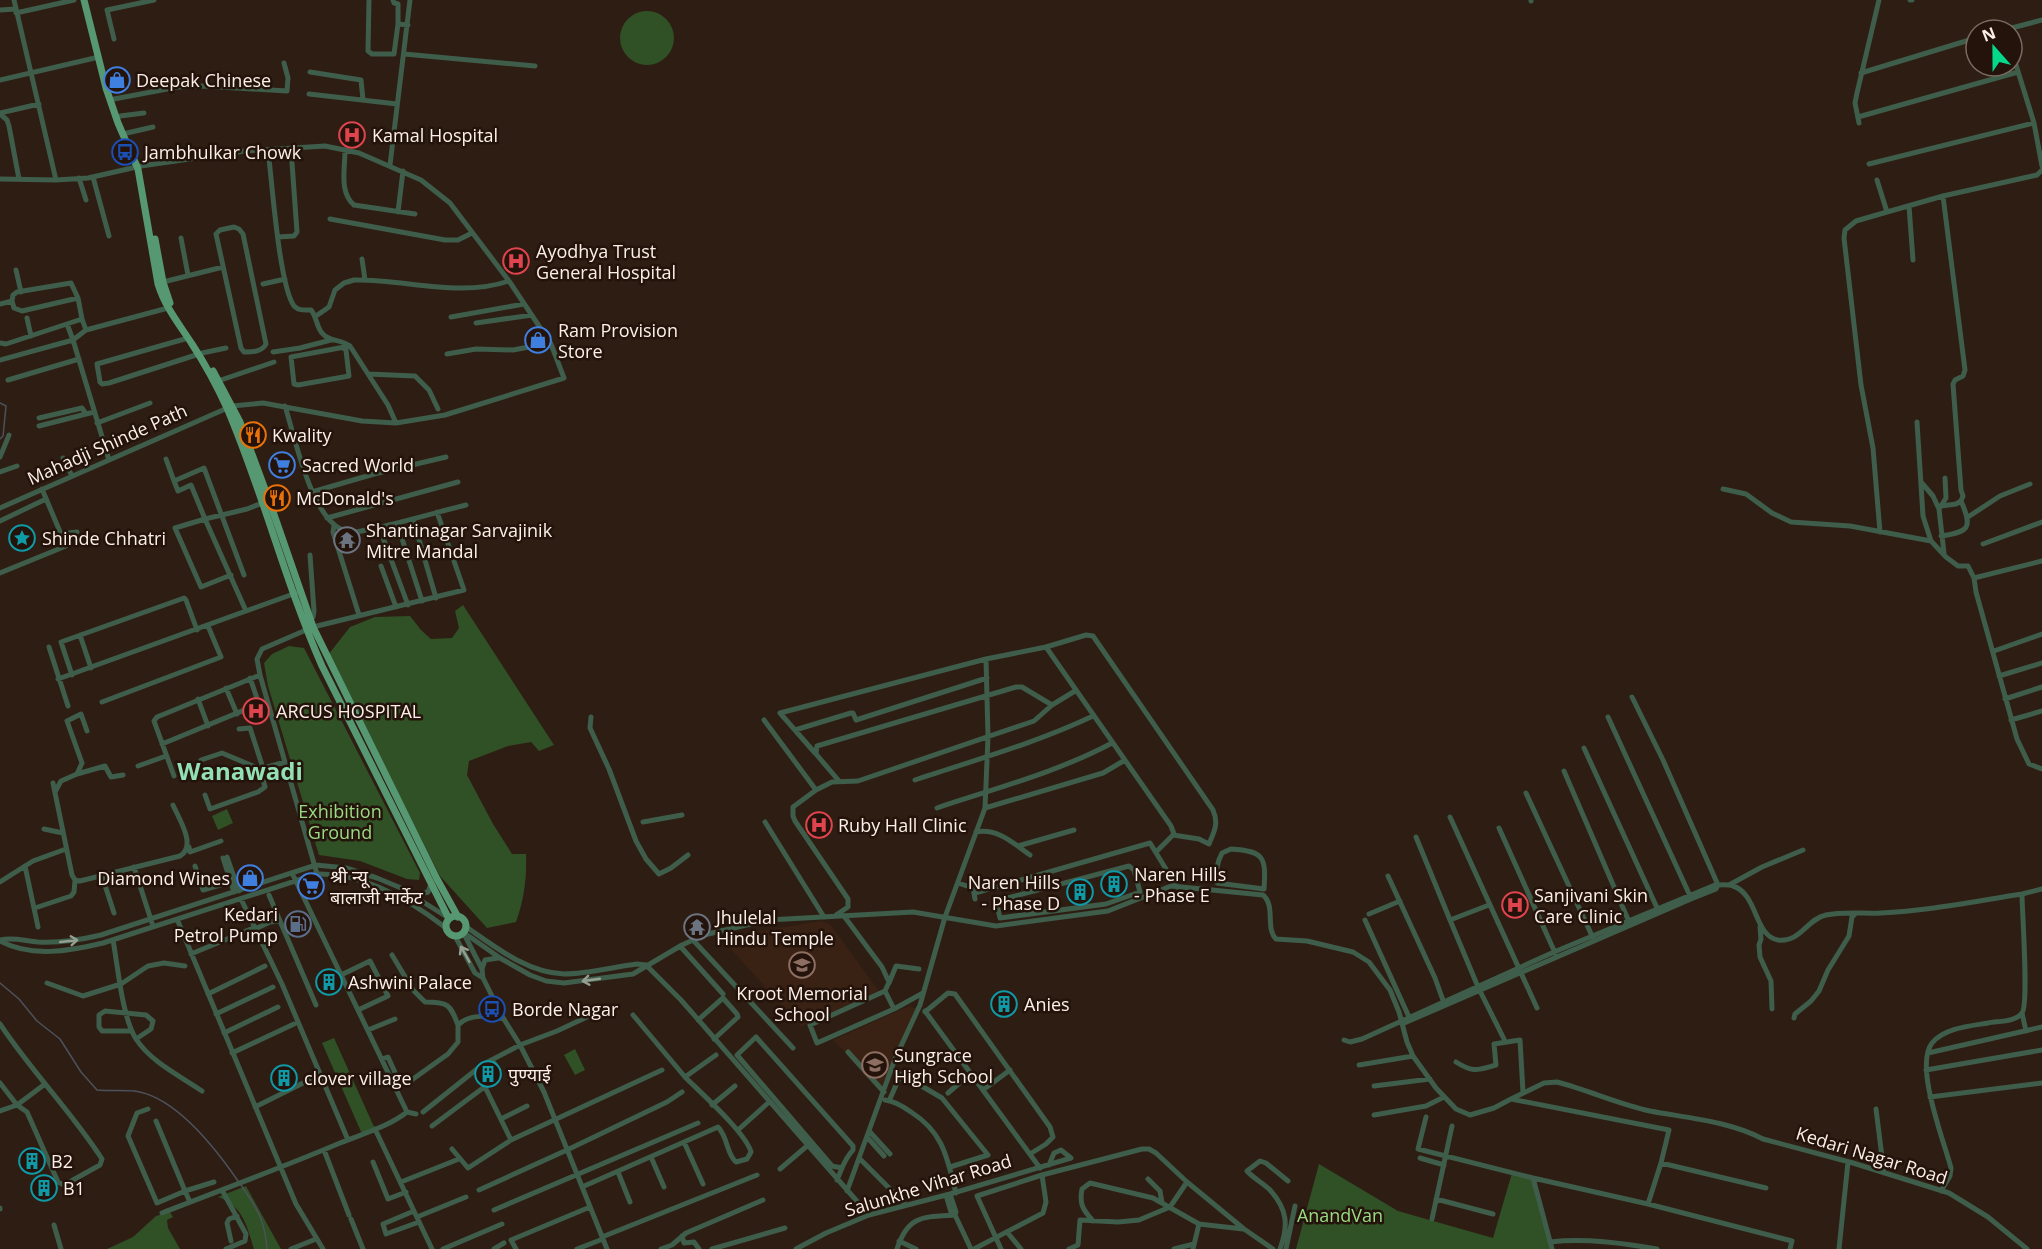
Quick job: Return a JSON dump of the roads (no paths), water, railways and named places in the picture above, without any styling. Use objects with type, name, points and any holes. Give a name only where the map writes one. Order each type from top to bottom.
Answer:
[{"type":"main road","points":[[86,0],[115,116],[139,167],[158,284],[163,300],[200,353],[229,407]]},
{"type":"main road","points":[[86,0],[114,99],[139,167],[168,299],[218,381],[266,501],[296,593],[322,666],[449,919],[446,928],[455,936],[464,929],[464,921],[458,917],[437,879],[310,629],[309,619],[296,593]]},
{"type":"main road","points":[[449,919],[458,917]]},
{"type":"street","points":[[14,0],[56,180]]},
{"type":"street","points":[[0,10],[16,11],[74,0]]},
{"type":"street","points":[[114,39],[107,10],[154,0]]},
{"type":"street","points":[[369,0],[368,51],[372,54],[394,54],[399,4],[394,3],[393,0]]},
{"type":"street","points":[[390,165],[410,0]]},
{"type":"street","points":[[1879,0],[1855,103],[1859,120],[1998,78]]},
{"type":"street","points":[[2024,25],[2042,20]]},
{"type":"street","points":[[398,24],[408,25]]},
{"type":"street","points":[[1861,73],[1964,42]]},
{"type":"street","points":[[404,54],[535,66]]},
{"type":"street","points":[[0,80],[99,57]]},
{"type":"street","points":[[114,99],[178,87],[204,86],[287,91],[288,78],[284,63]]},
{"type":"street","points":[[310,72],[361,80],[363,100]]},
{"type":"street","points":[[1880,532],[1873,448],[1861,385],[1844,238],[1845,230],[1856,221],[1887,212],[1943,196],[2037,175],[2042,168],[2034,123],[2020,78]]},
{"type":"street","points":[[309,94],[397,104]]},
{"type":"street","points":[[0,113],[39,104]]},
{"type":"street","points":[[0,113],[9,126],[19,179]]},
{"type":"street","points":[[120,116],[144,113]]},
{"type":"street","points":[[1869,164],[2034,123]]},
{"type":"street","points":[[127,133],[153,127]]},
{"type":"street","points":[[0,179],[56,180],[93,177],[139,167],[245,151],[325,146],[359,153],[390,165],[421,180],[450,203],[509,281],[550,343],[513,350],[476,349],[447,354]]},
{"type":"street","points":[[278,237],[294,236],[297,232],[291,149]]},
{"type":"street","points":[[268,150],[285,279],[296,308],[311,310],[316,315],[322,333],[331,340]]},
{"type":"street","points":[[345,150],[344,189],[354,205],[415,214]]},
{"type":"street","points":[[398,212],[403,171]]},
{"type":"street","points":[[93,177],[109,236]]},
{"type":"street","points":[[79,178],[86,200]]},
{"type":"street","points":[[1877,180],[1887,212]]},
{"type":"street","points":[[1941,536],[1964,532],[1968,517],[1961,501],[1963,496],[1953,384],[1955,380],[1963,376],[1965,370],[1943,196]]},
{"type":"street","points":[[1909,206],[1913,260]]},
{"type":"street","points":[[330,219],[445,240],[458,240],[472,233]]},
{"type":"street","points":[[234,227],[243,234],[266,344],[261,350],[242,351],[223,267],[216,234],[220,230],[234,227]]},
{"type":"street","points":[[180,238],[189,275]]},
{"type":"street","points":[[362,259],[365,280]]},
{"type":"street","points":[[163,282],[223,267]]},
{"type":"street","points":[[16,270],[21,292]]},
{"type":"street","points":[[263,284],[285,279]]},
{"type":"street","points":[[316,315],[329,307],[335,290],[344,283],[354,280],[459,288],[484,287],[509,281]]},
{"type":"street","points":[[78,298],[22,311],[14,308],[12,301],[13,295],[21,292],[67,283],[74,287],[78,298],[82,319],[86,330]]},
{"type":"street","points":[[0,304],[12,301]]},
{"type":"street","points":[[451,316],[524,304]]},
{"type":"street","points":[[0,360],[74,339],[86,330],[168,308]]},
{"type":"street","points":[[476,323],[532,315]]},
{"type":"street","points":[[27,318],[32,336]]},
{"type":"street","points":[[0,343],[6,344],[82,319]]},
{"type":"street","points":[[67,324],[74,339],[109,460]]},
{"type":"street","points":[[188,338],[97,364],[100,382],[102,384],[200,353],[226,348]]},
{"type":"street","points":[[273,352],[331,340],[345,342],[350,346],[388,405],[396,423]]},
{"type":"street","name":"Mahadji Shinde Path","points":[[0,508],[229,407],[263,403],[362,421],[396,423],[445,415],[564,378],[550,343]]},
{"type":"street","points":[[343,348],[348,358],[350,376],[298,386],[294,384],[291,357],[350,346]]},
{"type":"street","points":[[8,380],[79,358]]},
{"type":"street","points":[[218,381],[274,362]]},
{"type":"street","points":[[368,374],[415,376],[429,390],[438,409]]},
{"type":"street","points":[[97,423],[150,403]]},
{"type":"street","points":[[285,406],[312,492],[327,518],[341,530],[352,532],[380,527],[466,505]]},
{"type":"street","points":[[39,418],[82,408],[86,414]]},
{"type":"street","points":[[39,426],[94,412]]},
{"type":"street","points":[[1917,422],[1923,516],[1931,541],[1958,566],[1968,566],[1974,578],[2005,699],[2021,750],[2029,764],[2042,769]]},
{"type":"street","points":[[0,458],[9,435]]},
{"type":"street","points":[[81,450],[89,468]]},
{"type":"street","points":[[312,492],[446,457]]},
{"type":"street","points":[[63,458],[72,476]]},
{"type":"street","points":[[166,459],[178,491],[191,485],[246,611]]},
{"type":"street","points":[[0,472],[17,466]]},
{"type":"street","points":[[174,481],[204,468],[244,575]]},
{"type":"street","points":[[1940,508],[1946,498],[1945,478]]},
{"type":"street","points":[[327,518],[458,482]]},
{"type":"street","points":[[1920,482],[1940,508],[1944,555]]},
{"type":"street","points":[[1968,517],[2000,495],[2030,484]]},
{"type":"street","points":[[0,573],[66,546],[42,489]]},
{"type":"street","points":[[1723,489],[1746,494],[1772,513],[1791,522],[1850,526],[1931,541]]},
{"type":"street","points":[[0,521],[46,499]]},
{"type":"street","points":[[231,575],[201,587],[175,528],[247,509],[266,501]]},
{"type":"street","points":[[1940,508],[1961,501]]},
{"type":"street","points":[[317,874],[257,659],[262,649],[310,629],[464,590],[437,512]]},
{"type":"street","points":[[413,519],[436,598]]},
{"type":"street","points":[[1983,544],[2042,522]]},
{"type":"street","points":[[397,523],[422,602]]},
{"type":"street","points":[[334,526],[333,532],[359,615]]},
{"type":"street","points":[[380,527],[408,605]]},
{"type":"street","points":[[60,534],[77,531]]},
{"type":"street","points":[[309,619],[313,617],[314,611],[310,555]]},
{"type":"street","points":[[1974,578],[2042,561]]},
{"type":"street","points":[[381,567],[396,607]]},
{"type":"street","points":[[58,679],[296,593]]},
{"type":"street","points":[[72,675],[61,642],[80,635],[184,598],[197,630]]},
{"type":"street","points":[[102,702],[221,657],[208,626]]},
{"type":"street","points":[[1994,651],[2042,634]]},
{"type":"street","points":[[80,635],[91,668]]},
{"type":"street","points":[[839,780],[780,713],[986,659],[1046,647],[1086,635],[1094,636],[1213,810],[1216,828],[1209,844],[1199,839],[1173,835]]},
{"type":"street","points":[[49,647],[68,706]]},
{"type":"street","points":[[1046,647],[1171,826],[1173,835],[1156,852]]},
{"type":"street","points":[[847,1191],[895,1059],[920,1005],[945,917],[985,808],[988,737],[986,659]]},
{"type":"street","points":[[1999,676],[2042,663]]},
{"type":"street","points":[[174,776],[154,722],[157,717],[260,675]]},
{"type":"street","points":[[162,744],[259,704],[250,678]]},
{"type":"street","points":[[795,730],[851,713],[856,720],[987,678]]},
{"type":"street","points":[[816,754],[817,746],[1019,687],[1052,705]]},
{"type":"street","points":[[2005,699],[2042,687]]},
{"type":"street","points":[[226,688],[237,714]]},
{"type":"street","points":[[835,916],[848,907],[848,899],[793,816],[793,807],[816,790],[832,782],[858,781],[1034,721],[1052,705],[1075,691]]},
{"type":"street","points":[[1632,697],[1663,760],[1718,885]]},
{"type":"street","points":[[198,699],[208,726]]},
{"type":"street","points":[[2011,720],[2042,711]]},
{"type":"street","points":[[77,774],[82,763],[67,721],[81,714],[87,731]]},
{"type":"street","points":[[915,780],[1061,731],[1093,716]]},
{"type":"street","points":[[591,717],[590,728],[609,769],[636,841],[646,859],[659,874],[688,855]]},
{"type":"street","points":[[1608,717],[1690,897]]},
{"type":"street","points":[[764,720],[816,790]]},
{"type":"street","points":[[205,795],[210,809],[258,792],[265,787],[250,728],[239,729]]},
{"type":"street","points":[[937,808],[1055,769],[1113,742]]},
{"type":"street","points":[[1584,748],[1658,911]]},
{"type":"street","points":[[201,760],[222,753],[262,768],[285,762]]},
{"type":"street","points":[[138,766],[166,756]]},
{"type":"street","points":[[985,808],[1103,773],[1125,760]]},
{"type":"street","points":[[54,794],[61,781],[105,766],[111,777],[123,775]]},
{"type":"street","points":[[1564,771],[1629,923]]},
{"type":"street","points":[[35,908],[71,896],[74,892],[75,880],[66,849],[53,783]]},
{"type":"street","points":[[1526,793],[1593,939]]},
{"type":"street","points":[[173,805],[190,852],[221,841]]},
{"type":"street","points":[[643,822],[682,815]]},
{"type":"street","points":[[1450,817],[1537,1008]]},
{"type":"street","points":[[765,822],[824,917]]},
{"type":"street","points":[[1499,828],[1556,955]]},
{"type":"street","points":[[44,830],[63,833]]},
{"type":"street","points":[[1018,846],[1074,830]]},
{"type":"street","points":[[976,832],[994,831],[1030,855]]},
{"type":"street","points":[[1416,837],[1479,989],[1504,1039]]},
{"type":"street","points":[[958,883],[971,886],[975,896],[1150,843],[1178,887]]},
{"type":"street","points":[[75,880],[102,876],[180,856],[186,852],[188,847]]},
{"type":"street","points":[[0,882],[39,858],[66,849]]},
{"type":"street","points":[[464,929],[500,958],[530,975],[546,981],[564,983],[633,974],[680,946],[704,935],[757,922],[913,912],[996,926],[1108,911],[1165,887],[1248,891],[1264,890],[1266,866],[1263,859],[1247,850],[1231,849],[1222,853],[1217,868],[1218,883],[1248,891],[1263,895],[1266,898],[1273,937],[1276,939],[1307,941],[1353,952],[1369,962],[1390,990],[1413,1056],[1456,1109],[1470,1115],[1494,1108],[1510,1099],[1598,1118],[1669,1130],[1648,1204]]},
{"type":"street","points":[[1728,885],[1762,867],[1803,850]]},
{"type":"street","points":[[225,858],[236,891],[230,882],[225,858]]},
{"type":"street","points":[[0,940],[12,938],[39,942],[72,942],[174,912],[316,865],[346,868],[376,878],[405,891],[449,919]]},
{"type":"street","points":[[26,866],[38,927]]},
{"type":"street","points":[[195,866],[203,890],[230,882]]},
{"type":"street","points":[[1129,866],[1134,870],[1140,892],[1106,904],[1046,912],[1000,918],[996,901],[1129,866]]},
{"type":"street","points":[[134,867],[153,927]]},
{"type":"street","points":[[292,873],[407,1112]]},
{"type":"street","points":[[0,940],[18,949],[72,950],[113,940],[317,874],[344,876],[374,886],[422,910],[446,928]]},
{"type":"street","points":[[102,876],[114,913]]},
{"type":"street","points":[[1388,876],[1445,1004]]},
{"type":"street","points":[[405,891],[424,894],[428,892],[431,884]]},
{"type":"street","points":[[1718,885],[1728,885],[1742,891],[1769,937],[1778,940],[1789,940],[1826,915],[1881,913],[2022,894],[2042,889]]},
{"type":"street","points":[[1344,1041],[1362,1039],[1690,897],[1716,889],[1718,885]]},
{"type":"street","points":[[1941,1191],[1952,1168],[1930,1097],[1926,1070],[1928,1053],[1933,1043],[1942,1036],[1960,1028],[2015,1018],[2025,1008],[2022,894]]},
{"type":"street","points":[[269,895],[316,1005]]},
{"type":"street","points":[[241,899],[253,929],[282,984],[348,1140]]},
{"type":"street","points":[[1369,914],[1400,901]]},
{"type":"street","points":[[1450,920],[1489,905]]},
{"type":"street","points":[[174,912],[280,1168],[296,1204],[323,1249]]},
{"type":"street","points":[[1046,912],[1047,920]]},
{"type":"street","points":[[1794,1018],[1795,1014],[1819,991],[1828,970],[1849,936],[1852,917],[1856,913]]},
{"type":"street","points":[[844,916],[882,967],[888,984]]},
{"type":"street","points":[[1759,919],[1760,957],[1771,981],[1772,1009]]},
{"type":"street","points":[[1365,920],[1409,1017]]},
{"type":"street","points":[[191,954],[270,922],[280,921]]},
{"type":"street","points":[[464,929],[534,968],[548,972],[564,974],[637,964],[646,965],[714,1039],[735,1057],[832,1166],[841,1170]]},
{"type":"street","points":[[464,929],[482,969],[483,978],[544,1092],[607,1249]]},
{"type":"street","points":[[455,936],[475,973],[483,978]]},
{"type":"street","points":[[113,940],[126,1013],[136,1039],[160,1062],[202,1091]]},
{"type":"street","points":[[693,940],[793,1048]]},
{"type":"street","points":[[680,946],[723,994]]},
{"type":"street","points":[[392,955],[413,990],[425,1002],[442,1002],[451,1008],[458,1024],[458,1042],[448,1054],[406,1084]]},
{"type":"street","points":[[482,969],[486,960],[500,958]]},
{"type":"street","points":[[341,975],[370,961],[388,996],[358,1010]]},
{"type":"street","points":[[47,983],[83,996],[121,984],[148,966],[164,963],[184,966]]},
{"type":"street","points":[[208,994],[265,966]]},
{"type":"street","points":[[919,969],[896,966],[885,991],[810,1025],[817,1043],[894,1009],[923,993]]},
{"type":"street","points":[[216,1014],[273,987]]},
{"type":"street","points":[[885,991],[894,1009]]},
{"type":"street","points":[[925,1012],[948,993],[956,994],[1052,1132],[1053,1137],[1030,1154]]},
{"type":"street","points":[[698,1020],[723,998],[737,1014],[738,1017],[714,1039]]},
{"type":"street","points":[[1401,1022],[1445,1004]]},
{"type":"street","points":[[920,1005],[1040,1168]]},
{"type":"street","points":[[224,1033],[278,1007]]},
{"type":"street","points":[[132,1032],[102,1031],[99,1027],[99,1015],[105,1011],[146,1015],[153,1021],[151,1029],[136,1039]]},
{"type":"street","points":[[2022,1013],[2026,1031]]},
{"type":"street","points":[[582,1187],[718,1127],[722,1131],[731,1158],[736,1162],[747,1159],[751,1152],[738,1130],[685,1077],[633,1015]]},
{"type":"street","points":[[458,1024],[464,1019],[487,1016],[504,1019]]},
{"type":"street","points":[[423,1112],[492,1059],[587,1017]]},
{"type":"street","points":[[368,1030],[395,1019]]},
{"type":"street","points":[[0,1024],[74,1119],[102,1159],[100,1165],[64,1185],[58,1182],[27,1112],[17,1105],[0,1083]]},
{"type":"street","points":[[232,1053],[294,1024]]},
{"type":"street","points":[[1928,1053],[2042,1028]]},
{"type":"street","points":[[735,1057],[756,1037],[853,1146],[837,1180]]},
{"type":"street","points":[[1456,1062],[1476,1071],[1496,1065],[1494,1044],[1520,1040],[1523,1092]]},
{"type":"street","points":[[1926,1070],[2042,1050]]},
{"type":"street","points":[[848,1053],[884,1092]]},
{"type":"street","points":[[685,1077],[716,1055]]},
{"type":"street","points":[[1359,1065],[1413,1056]]},
{"type":"street","points":[[382,1059],[388,1057],[397,1077]]},
{"type":"street","points":[[735,1057],[769,1102],[869,1215]]},
{"type":"street","points":[[432,1126],[499,1076],[492,1059]]},
{"type":"street","points":[[452,1149],[468,1168],[511,1140],[662,1070]]},
{"type":"street","points":[[983,1090],[1010,1070]]},
{"type":"street","points":[[948,1093],[970,1073]]},
{"type":"street","points":[[889,1101],[901,1074],[942,1098],[988,1155],[950,1167]]},
{"type":"street","points":[[255,1107],[315,1077]]},
{"type":"street","points":[[1374,1086],[1430,1079]]},
{"type":"street","name":"Kedari Nagar Road","points":[[1510,1099],[1544,1083],[1557,1082],[1650,1111],[1684,1116],[1750,1132],[1763,1139],[1949,1193],[1988,1217],[2027,1249]]},
{"type":"street","points":[[1930,1097],[2042,1083]]},
{"type":"street","points":[[0,1111],[17,1105],[45,1084]]},
{"type":"street","points":[[712,1106],[735,1086]]},
{"type":"street","points":[[485,1087],[511,1140]]},
{"type":"street","points":[[479,1190],[667,1102],[682,1092]]},
{"type":"street","points":[[1374,1114],[1426,1106],[1444,1097]]},
{"type":"street","points":[[881,1100],[909,1110],[930,1126],[940,1139],[950,1167],[951,1212],[955,1215],[973,1249],[1043,1213],[1046,1202],[1042,1175]]},
{"type":"street","points":[[738,1130],[769,1102]]},
{"type":"street","points":[[501,1119],[527,1106]]},
{"type":"street","points":[[148,1109],[137,1113],[128,1136],[157,1203],[214,1182]]},
{"type":"street","points":[[1876,1109],[1884,1173]]},
{"type":"street","points":[[162,1213],[375,1129],[407,1112],[416,1114]]},
{"type":"street","points":[[1426,1117],[1418,1149],[1792,1241],[1790,1249]]},
{"type":"street","points":[[156,1121],[190,1202]]},
{"type":"street","points":[[494,1210],[698,1123]]},
{"type":"street","points":[[1432,1219],[1452,1126]]},
{"type":"street","points":[[375,1129],[432,1249]]},
{"type":"street","points":[[868,1134],[887,1155]]},
{"type":"street","points":[[684,1142],[703,1184]]},
{"type":"street","points":[[780,1169],[807,1146]]},
{"type":"street","points":[[1001,1249],[977,1196],[1042,1175],[1142,1149],[1149,1149],[1156,1153],[1186,1182],[1244,1229],[1273,1249]]},
{"type":"street","points":[[324,1150],[363,1249]]},
{"type":"street","name":"Salunkhe Vihar Road","points":[[799,1248],[826,1233],[869,1215],[951,1194],[1040,1168],[1071,1158],[1061,1150],[1054,1153],[1049,1165]]},
{"type":"street","points":[[651,1157],[664,1186]]},
{"type":"street","points":[[859,1158],[906,1205]]},
{"type":"street","points":[[1420,1158],[1444,1165]]},
{"type":"street","points":[[401,1182],[459,1159]]},
{"type":"street","points":[[1280,1249],[1284,1239],[1286,1216],[1270,1190],[1247,1171],[1260,1161],[1266,1163],[1288,1181]]},
{"type":"street","points":[[373,1162],[388,1199],[406,1192]]},
{"type":"street","points":[[1661,1162],[1766,1188]]},
{"type":"street","points":[[1839,1249],[1848,1162]]},
{"type":"street","points":[[618,1172],[630,1202]]},
{"type":"street","points":[[577,1249],[757,1175]]},
{"type":"street","points":[[1533,1178],[1552,1249]]},
{"type":"street","points":[[1148,1179],[1160,1191],[1162,1203]]},
{"type":"street","points":[[1069,1249],[1078,1247],[1080,1220],[1118,1222],[1139,1220],[1170,1207],[1186,1182]]},
{"type":"street","points":[[1093,1221],[1080,1203],[1082,1189],[1090,1184],[1136,1193],[1170,1207],[1198,1224],[1244,1229]]},
{"type":"street","points":[[222,1190],[246,1234],[245,1241],[226,1249]]},
{"type":"street","points":[[417,1216],[386,1234],[383,1224],[417,1216],[466,1197]]},
{"type":"street","points":[[1436,1199],[1493,1214]]},
{"type":"street","points":[[662,1249],[672,1245],[682,1236],[763,1200]]},
{"type":"street","points":[[1286,1249],[1295,1206]]},
{"type":"street","points":[[516,1249],[511,1240],[590,1207]]},
{"type":"street","points":[[897,1249],[906,1227],[918,1219],[955,1215]]},
{"type":"street","points":[[231,1241],[227,1223],[229,1219],[237,1216]]},
{"type":"street","points":[[442,1249],[502,1224]]},
{"type":"street","points":[[1174,1249],[1193,1247],[1198,1224]]},
{"type":"street","points":[[54,1225],[61,1249]]},
{"type":"street","points":[[712,1249],[785,1228]]},
{"type":"street","points":[[1007,1232],[1018,1248]]},
{"type":"street","points":[[682,1236],[684,1243],[694,1242],[699,1249]]},
{"type":"street","points":[[291,1249],[316,1239]]},
{"type":"street","points":[[1550,1242],[1563,1240],[1604,1242],[1657,1249]]},
{"type":"street","points":[[899,1241],[916,1249]]},
{"type":"street","points":[[494,1249],[504,1243]]},
{"type":"waterway","points":[[0,403],[6,406],[3,436],[0,439]]},
{"type":"waterway","points":[[0,983],[19,999],[37,1021],[60,1039],[81,1072],[97,1090],[135,1091],[150,1095],[165,1103],[194,1126],[238,1181]]},
{"type":"waterway","points":[[241,1185],[259,1215],[267,1249]]},
{"type":"place","name":"Deepak Chinese","points":[[117,80]]},
{"type":"place","name":"Kamal Hospital","points":[[352,135]]},
{"type":"place","name":"Jambhulkar Chowk","points":[[125,152]]},
{"type":"place","name":"Ayodhya Trust General Hospital","points":[[516,261]]},
{"type":"place","name":"Ram Provision Store","points":[[538,340]]},
{"type":"place","name":"Kwality","points":[[253,435]]},
{"type":"place","name":"Sacred World","points":[[282,465]]},
{"type":"place","name":"McDonald's","points":[[277,498]]},
{"type":"place","name":"Shinde Chhatri","points":[[22,538]]},
{"type":"place","name":"Shantinagar Sarvajinik Mitre Mandal","points":[[347,540]]},
{"type":"place","name":"ARCUS HOSPITAL","points":[[256,711]]},
{"type":"place","name":"Ruby Hall Clinic","points":[[819,825]]},
{"type":"place","name":"Diamond Wines","points":[[250,878]]},
{"type":"place","name":"Naren Hills - Phase E","points":[[1114,884]]},
{"type":"place","name":"श्री न्यू बालाजी मार्केट","points":[[311,886]]},
{"type":"place","name":"Naren Hills - Phase D","points":[[1080,892]]},
{"type":"place","name":"Sanjivani Skin Care Clinic","points":[[1515,905]]},
{"type":"place","name":"Kedari Petrol Pump","points":[[298,924]]},
{"type":"place","name":"Jhulelal Hindu Temple","points":[[697,927]]},
{"type":"place","name":"Kroot Memorial School","points":[[802,965]]},
{"type":"place","name":"Ashwini Palace","points":[[329,982]]},
{"type":"place","name":"Anies","points":[[1004,1004]]},
{"type":"place","name":"Borde Nagar","points":[[492,1009]]},
{"type":"place","name":"Sungrace High School","points":[[875,1065]]},
{"type":"place","name":"पुण्याई","points":[[488,1074]]},
{"type":"place","name":"clover village","points":[[284,1078]]},
{"type":"place","name":"B2","points":[[32,1161]]},
{"type":"place","name":"B1","points":[[44,1188]]},
{"type":"district","name":"Wanawadi","points":[[240,770]]},
{"type":"park label","name":"Exhibition Ground","points":[[340,821]]},
{"type":"park label","name":"AnandVan","points":[[1340,1215]]}]
